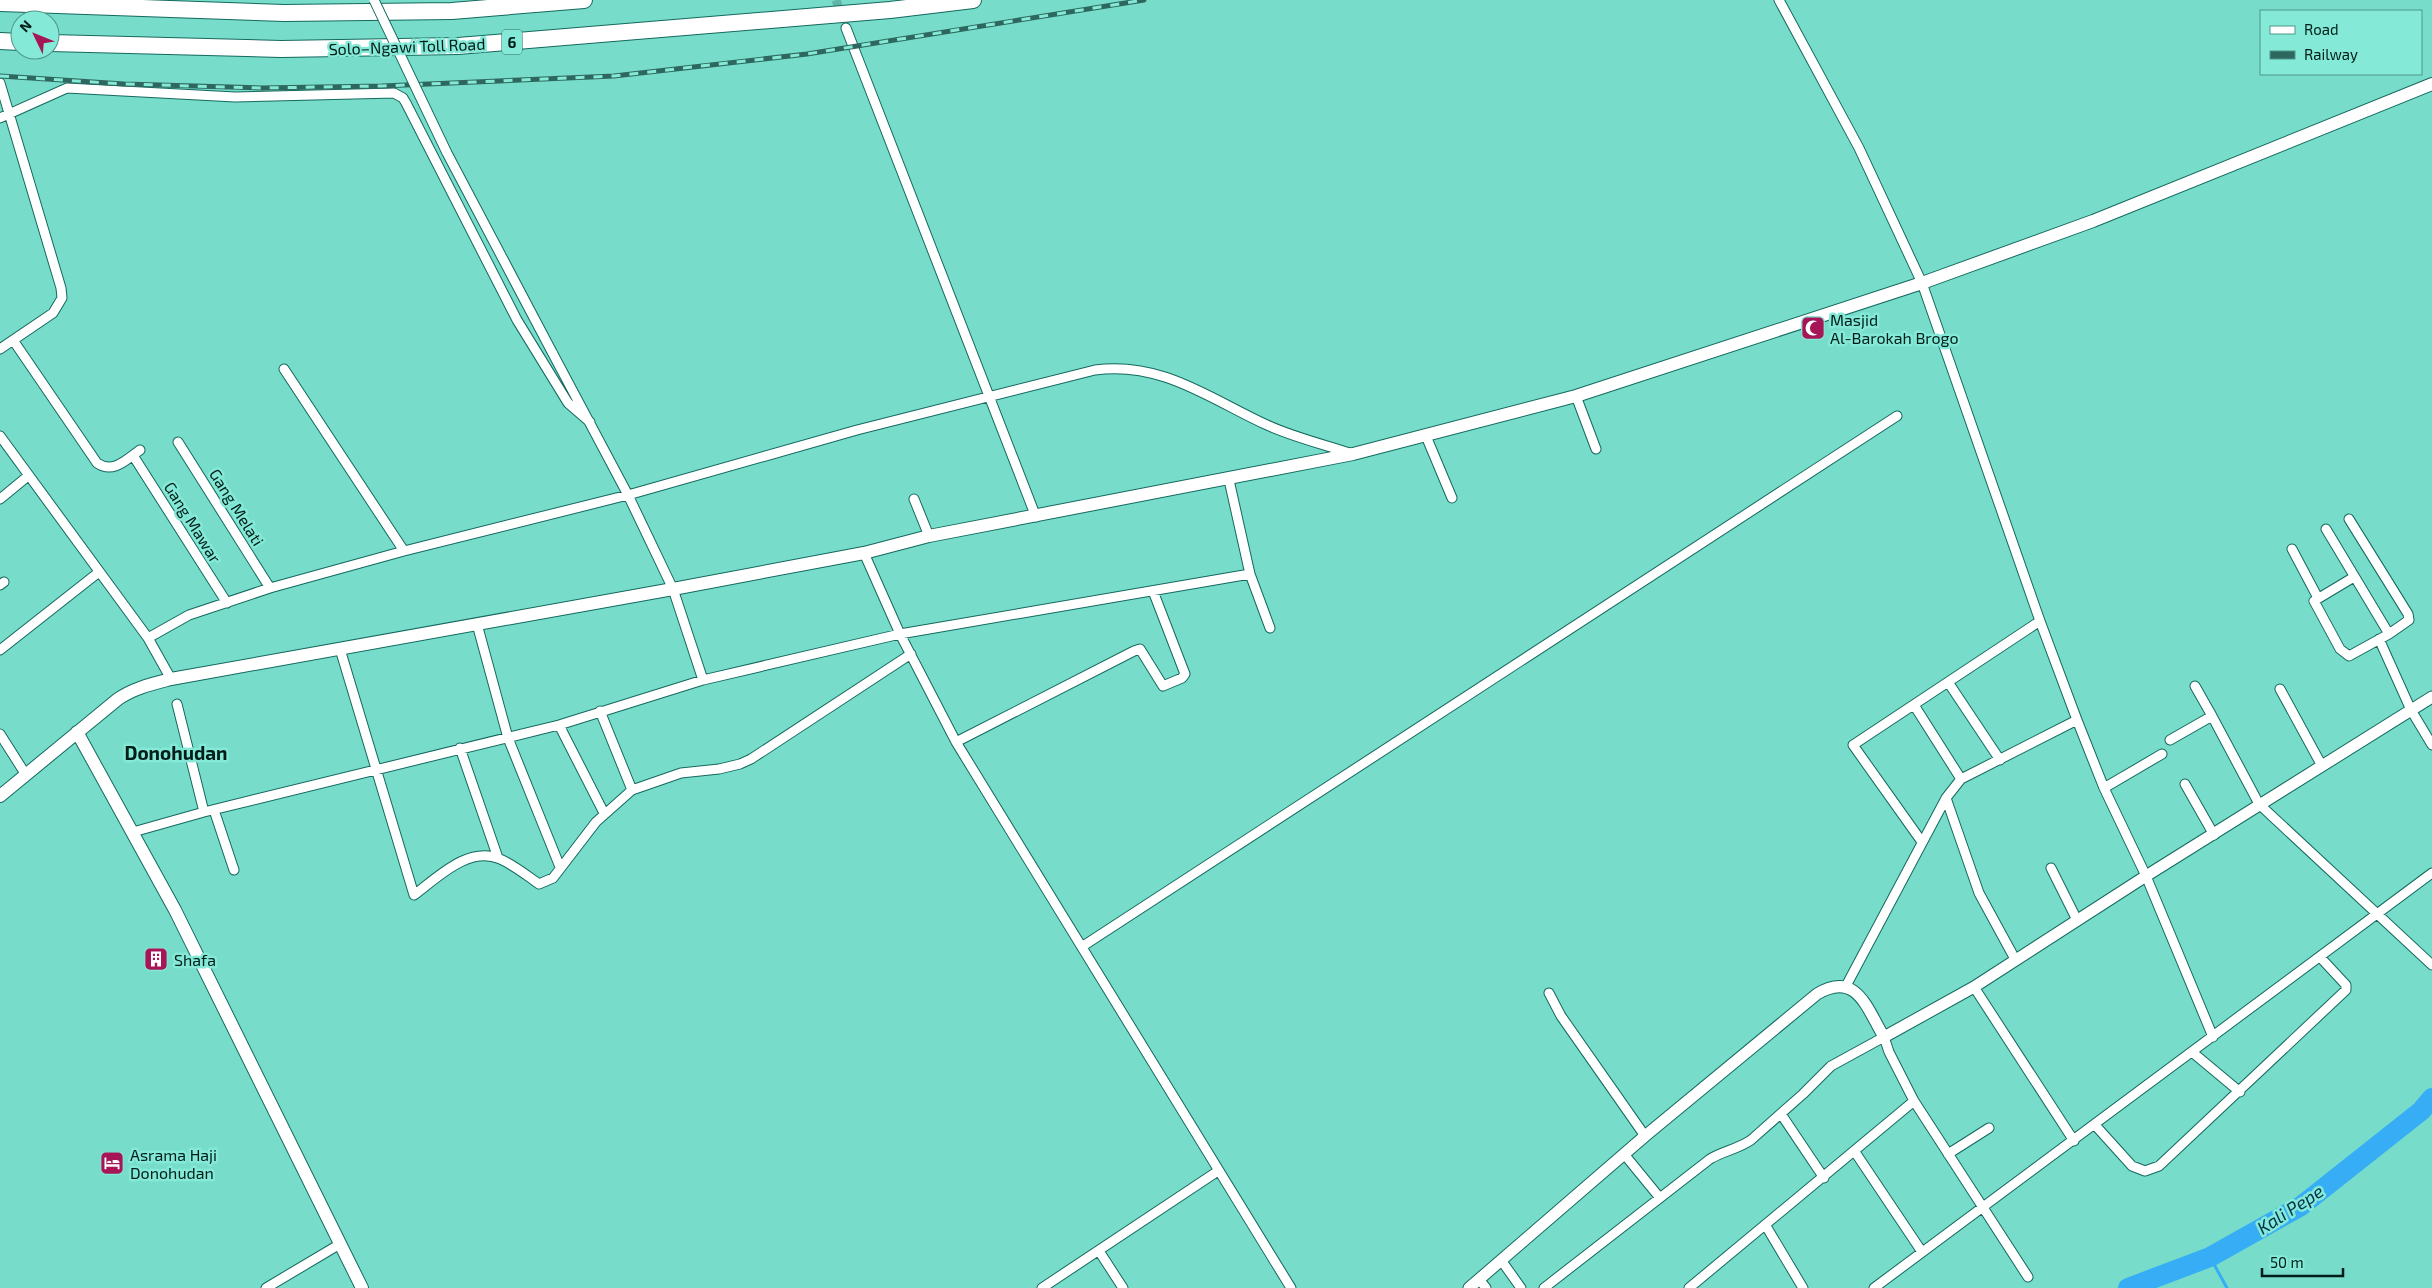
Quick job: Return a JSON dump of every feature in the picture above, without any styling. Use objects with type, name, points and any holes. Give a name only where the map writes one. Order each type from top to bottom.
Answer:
[{"type":"highway","name":"Solo–Ngawi Toll Road","points":[[0,3],[284,14],[452,11],[584,0]]},
{"type":"highway","name":"Solo–Ngawi Toll Road","points":[[60,43],[281,49],[458,46],[890,10],[973,0]]},
{"type":"main road","points":[[0,796],[130,690],[171,678],[672,590],[864,553],[928,536],[1230,480],[1353,454],[1426,436],[1576,396],[1922,284],[2093,221],[2432,84]]},
{"type":"main road","points":[[77,732],[174,910],[362,1288]]},
{"type":"street","points":[[374,0],[447,153],[628,495],[672,590],[703,680]]},
{"type":"street","points":[[1779,0],[1858,148],[1922,284],[2040,621],[2077,720],[2104,788],[2146,876],[2213,1037]]},
{"type":"street","points":[[846,28],[1036,517]]},
{"type":"street","points":[[0,83],[61,288],[62,298],[53,313],[0,348]]},
{"type":"street","points":[[0,118],[67,88],[235,97],[394,93],[400,95],[406,103],[517,320],[568,403],[590,422]]},
{"type":"street","name":"Gang Mawar","points":[[13,340],[97,463],[104,468],[112,468],[137,454],[226,603]]},
{"type":"street","points":[[148,638],[189,615],[270,588],[404,550],[628,495],[857,430],[1095,370],[1123,368],[1174,379],[1202,391],[1268,426],[1353,454]]},
{"type":"street","points":[[284,369],[404,550]]},
{"type":"street","points":[[1576,396],[1596,449]]},
{"type":"street","points":[[1083,946],[1897,416]]},
{"type":"street","points":[[0,436],[148,638],[171,678]]},
{"type":"street","points":[[1426,436],[1452,498]]},
{"type":"street","name":"Gang Melati","points":[[178,442],[270,588]]},
{"type":"street","points":[[0,499],[28,476]]},
{"type":"street","points":[[1230,480],[1250,574],[1270,628]]},
{"type":"street","points":[[914,499],[928,536]]},
{"type":"street","points":[[2349,519],[2408,614],[2409,620],[2406,624],[2350,656],[2344,654],[2314,602],[2354,577]]},
{"type":"street","points":[[2326,529],[2389,634]]},
{"type":"street","points":[[2292,549],[2318,598]]},
{"type":"street","points":[[864,553],[900,634],[956,742],[1083,946],[1218,1171],[1291,1288]]},
{"type":"street","points":[[0,650],[99,572]]},
{"type":"street","points":[[133,832],[209,811],[559,725],[703,680],[900,634],[1250,574]]},
{"type":"street","points":[[956,742],[1140,649],[1163,686],[1182,678],[1185,674],[1153,591]]},
{"type":"street","points":[[1922,842],[1853,745],[2040,621]]},
{"type":"street","points":[[477,624],[508,738],[560,868]]},
{"type":"street","points":[[2379,640],[2411,710],[2432,745]]},
{"type":"street","points":[[340,648],[375,770],[414,894],[462,861],[478,856],[498,858],[539,884],[553,878],[604,813],[632,790],[681,773],[740,764],[790,734],[911,654]]},
{"type":"street","points":[[1948,682],[2000,760]]},
{"type":"street","points":[[2196,686],[2259,804],[2376,915],[2432,965]]},
{"type":"street","points":[[2280,689],[2322,766]]},
{"type":"street","points":[[1544,1288],[1718,1154],[1742,1146],[1781,1114],[1831,1066],[1974,987],[2146,876],[2214,835],[2259,804],[2432,697]]},
{"type":"street","points":[[177,704],[209,811],[234,870]]},
{"type":"street","points":[[1914,704],[1961,779]]},
{"type":"street","points":[[600,712],[632,790]]},
{"type":"street","points":[[2170,740],[2212,716]]},
{"type":"street","points":[[1846,986],[1946,798],[1961,779],[2077,720]]},
{"type":"street","points":[[559,725],[604,813]]},
{"type":"street","points":[[0,734],[26,775]]},
{"type":"street","points":[[460,748],[498,858]]},
{"type":"street","points":[[2104,788],[2162,754]]},
{"type":"street","points":[[2185,784],[2214,835]]},
{"type":"street","points":[[1946,798],[1979,893],[2016,959]]},
{"type":"street","points":[[2051,868],[2077,920]]},
{"type":"street","points":[[1874,1288],[2432,873]]},
{"type":"street","points":[[2095,1125],[2132,1166],[2139,1170],[2152,1170],[2159,1166],[2240,1092],[2347,988],[2320,957]]},
{"type":"street","points":[[1469,1288],[1483,1283],[1501,1260],[1645,1136],[1817,994],[1835,985],[1846,986],[1857,994],[1870,1009],[1914,1101],[2028,1277]]},
{"type":"street","points":[[1974,987],[2074,1141]]},
{"type":"street","points":[[1549,993],[1561,1016],[1645,1136]]},
{"type":"street","points":[[2192,1052],[2240,1092]]},
{"type":"street","points":[[1689,1288],[1824,1178],[1914,1101]]},
{"type":"street","points":[[1781,1114],[1824,1178]]},
{"type":"street","points":[[1948,1154],[1989,1128]]},
{"type":"street","points":[[1855,1152],[1922,1252]]},
{"type":"street","points":[[1624,1154],[1660,1198]]},
{"type":"street","points":[[1042,1288],[1218,1171]]},
{"type":"street","points":[[1766,1226],[1803,1288]]},
{"type":"street","points":[[266,1288],[340,1244]]},
{"type":"street","points":[[1099,1251],[1123,1288]]},
{"type":"street","points":[[1501,1260],[1522,1288]]},
{"type":"waterway","name":"Kali Pepe","points":[[2128,1288],[2210,1257],[2301,1206],[2421,1111],[2432,1098]]},
{"type":"waterway","points":[[2210,1257],[2227,1288]]},
{"type":"tunnel","points":[[836,0],[846,28]]},
{"type":"railway","points":[[0,76],[124,84],[261,88],[382,86],[614,76],[807,54],[1144,0]]},
{"type":"place","name":"Masjid Al-Barokah Brogo","points":[[1813,328]]},
{"type":"place","name":"Shafa","points":[[156,959]]},
{"type":"place","name":"Asrama Haji Donohudan","points":[[112,1163]]},
{"type":"district","name":"Donohudan","points":[[176,752]]}]
